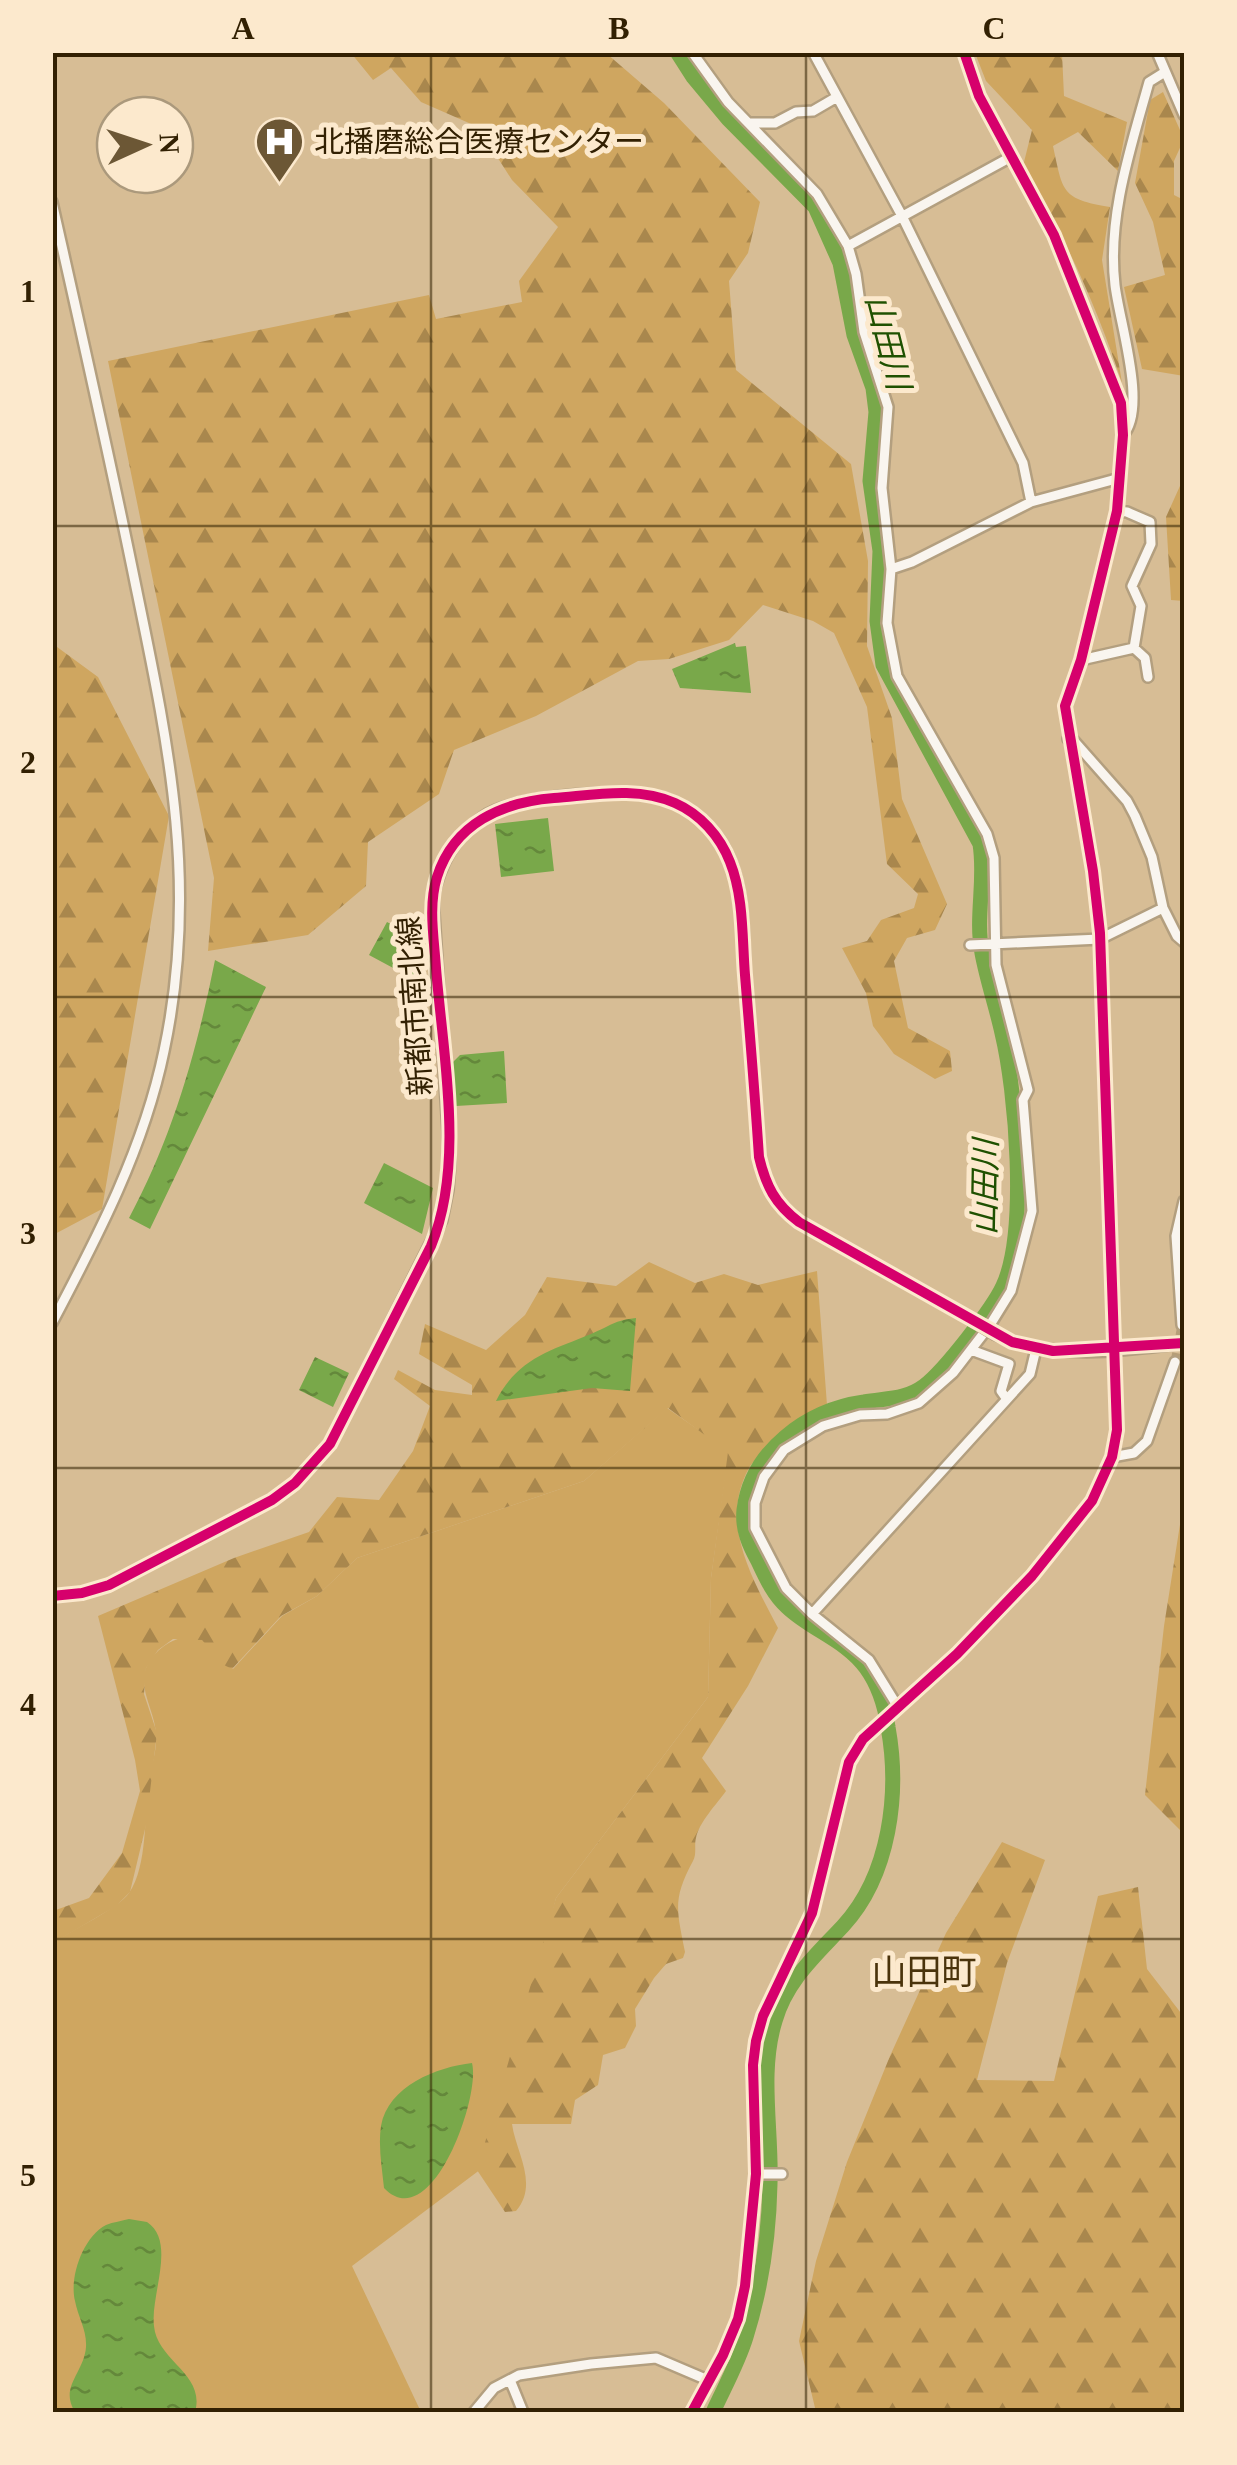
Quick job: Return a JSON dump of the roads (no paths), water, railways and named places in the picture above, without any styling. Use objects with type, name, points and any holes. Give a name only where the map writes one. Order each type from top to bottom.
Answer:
[{"type":"street","points":[[692,52],[728,102],[817,194],[848,246],[864,332],[888,407],[882,488],[892,569],[887,623],[897,676],[988,834],[994,858],[996,965],[1028,1090],[1023,1100],[1032,1211],[1011,1292],[954,1373],[919,1403],[887,1414],[860,1415],[823,1426],[784,1450],[764,1477],[755,1503],[754,1528],[786,1588],[869,1660],[898,1707]]},
{"type":"street","points":[[813,52],[902,216],[1023,464],[1032,502]]},
{"type":"street","points":[[692,2412],[710,2382],[742,2302],[756,2174],[756,2041],[763,2016],[812,1913],[849,1762],[863,1739],[958,1654],[1032,1576],[1092,1500],[1112,1457],[1117,1430],[1100,939],[1093,871],[1064,706],[1081,660],[1117,511],[1123,434],[1121,403],[1054,235],[979,96],[964,52]]},
{"type":"street","points":[[1157,52],[1184,116]]},
{"type":"street","points":[[1123,434],[1130,426],[1134,401],[1115,286],[1114,234],[1121,189],[1149,82],[1166,72]]},
{"type":"street","points":[[749,123],[776,124],[796,112],[812,111],[837,98]]},
{"type":"street","points":[[848,246],[1010,158]]},
{"type":"street","points":[[52,202],[168,744],[182,880],[176,970],[153,1094],[120,1186],[52,1323]]},
{"type":"street","points":[[892,569],[1032,502],[1120,478]]},
{"type":"street","points":[[1117,511],[1150,522],[1151,544],[1132,586],[1141,606],[1134,648]]},
{"type":"street","points":[[1081,660],[1134,648]]},
{"type":"street","points":[[1134,648],[1145,658],[1148,677]]},
{"type":"street","points":[[1068,739],[1074,741],[1135,816],[1152,857],[1163,908],[1184,942]]},
{"type":"street","name":"新都市南北線","points":[[52,1596],[82,1593],[108,1584],[272,1500],[296,1484],[330,1444],[442,1220],[450,1162],[432,898],[437,876],[459,838],[486,814],[502,807],[538,800],[638,793],[683,807],[722,843],[738,887],[759,1157],[771,1194],[782,1209],[996,1334],[1036,1348],[1114,1349],[1184,1342]]},
{"type":"street","points":[[970,945],[1100,939],[1163,908]]},
{"type":"street","points":[[1182,1325],[1176,1236],[1184,1201]]},
{"type":"street","points":[[812,1614],[1030,1374],[1036,1348]]},
{"type":"street","points":[[970,1350],[1009,1364],[1001,1391],[1006,1398]]},
{"type":"street","points":[[1112,1457],[1134,1453],[1147,1441],[1175,1362]]},
{"type":"street","points":[[756,2174],[782,2174]]},
{"type":"street","points":[[474,2412],[494,2388],[519,2375],[591,2364],[656,2358],[710,2382]]},
{"type":"street","points":[[510,2380],[522,2412]]},
{"type":"water","points":[[735,643],[736,647],[746,646],[751,693],[680,688],[672,669]]},
{"type":"water","points":[[548,818],[554,871],[501,877],[495,824]]},
{"type":"water","points":[[387,922],[418,938],[421,983],[369,955]]},
{"type":"water","points":[[215,960],[266,987],[150,1229],[129,1218],[182,1092]]},
{"type":"water","points":[[504,1051],[507,1103],[456,1106],[453,1062],[460,1055]]},
{"type":"water","points":[[384,1163],[433,1188],[422,1234],[364,1203]]},
{"type":"water","points":[[636,1318],[630,1391],[592,1388],[496,1401],[514,1375],[536,1358]]},
{"type":"water","points":[[315,1357],[349,1373],[333,1407],[299,1390]]},
{"type":"water","points":[[472,2063],[473,2080],[461,2130],[435,2179],[419,2194],[402,2198],[384,2188],[380,2134],[385,2112],[393,2100],[430,2074]]},
{"type":"water","points":[[129,2219],[147,2222],[160,2242],[154,2326],[163,2349],[194,2387],[195,2412],[136,2412],[127,2408],[116,2412],[75,2412],[71,2403],[71,2387],[86,2347],[76,2307],[76,2270],[98,2231]]},
{"type":"waterway","name":"山田川","points":[[677,52],[728,119],[815,207],[840,263],[854,335],[873,388],[876,412],[870,481],[880,551],[877,621],[883,665],[980,844],[980,939],[1007,1058],[1017,1161],[1011,1262],[1003,1286],[955,1354],[917,1391],[843,1407],[803,1424],[770,1452],[749,1489],[745,1530],[774,1591],[796,1615],[858,1658],[881,1696],[893,1779],[888,1832],[872,1883],[859,1906],[794,1981],[775,2021],[768,2061],[770,2184],[763,2262],[746,2337],[713,2412]]},
{"type":"tunnel","points":[[1175,1362],[1182,1325]]},
{"type":"place","name":"北播磨総合医療センター","points":[[279,184]]},
{"type":"district","name":"山田町","points":[[924,1972]]}]
